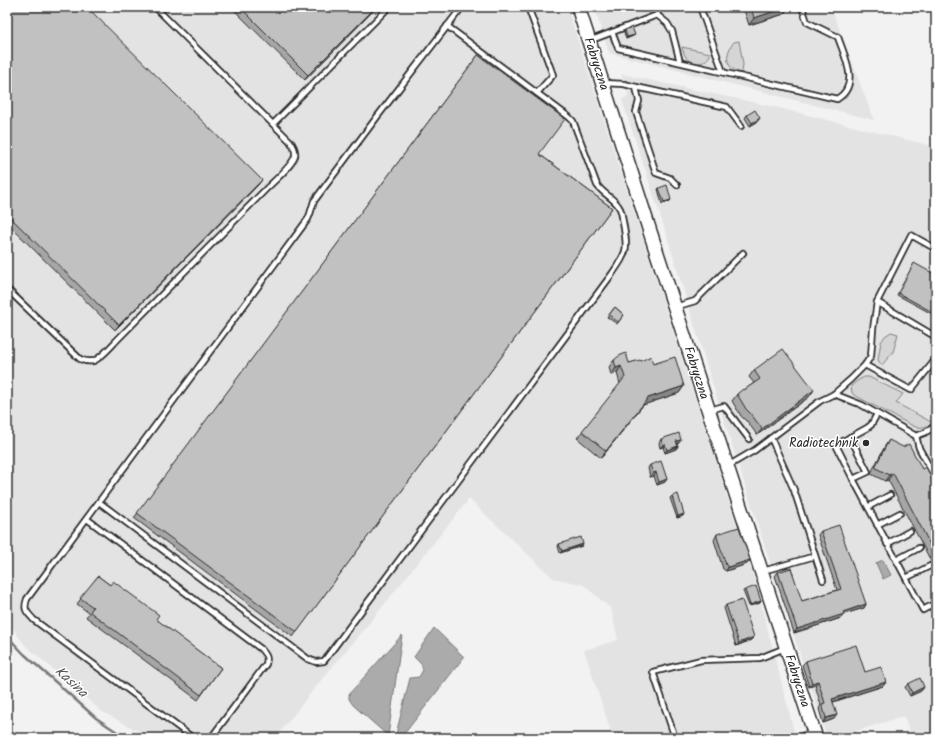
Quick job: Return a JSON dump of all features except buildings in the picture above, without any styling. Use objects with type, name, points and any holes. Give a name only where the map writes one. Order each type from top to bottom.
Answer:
[{"type":"main road","name":"Fabryczna","points":[[578,7],[708,411],[815,735]]},
{"type":"lane","points":[[7,289],[80,359],[85,361],[95,361],[291,164],[295,156],[295,151],[290,141],[155,7]]},
{"type":"lane","points":[[273,124],[389,7]]},
{"type":"lane","points":[[193,738],[34,620],[28,613],[25,606],[28,599],[308,219],[314,202],[377,117],[462,7]]},
{"type":"lane","points":[[528,7],[553,76],[537,93]]},
{"type":"lane","points":[[657,15],[659,7]]},
{"type":"lane","points":[[700,7],[723,72]]},
{"type":"lane","points":[[612,32],[618,48],[837,99],[842,96],[850,81],[850,74],[838,37],[807,22],[802,7]]},
{"type":"lane","points":[[589,41],[657,15]]},
{"type":"lane","points":[[657,15],[667,23],[672,31],[680,62]]},
{"type":"lane","points":[[99,502],[308,659],[316,662],[324,661],[576,324],[622,260],[627,248],[620,208],[597,186],[574,123],[569,117],[447,26]]},
{"type":"lane","points":[[602,83],[624,84],[728,107],[741,126]]},
{"type":"lane","points":[[636,87],[639,101],[636,112],[656,173],[670,178],[677,185]]},
{"type":"lane","points":[[727,467],[755,450],[820,401],[834,394],[865,365],[871,356],[877,302],[911,235],[936,249]]},
{"type":"lane","points":[[675,307],[695,301],[742,253]]},
{"type":"lane","points":[[877,302],[936,336]]},
{"type":"lane","points":[[865,365],[911,390],[936,359]]},
{"type":"lane","points":[[834,394],[862,404],[916,436],[919,448],[936,479]]},
{"type":"lane","points":[[708,411],[724,406],[749,439]]},
{"type":"lane","points":[[877,414],[871,425],[836,445],[923,610],[936,603]]},
{"type":"lane","points":[[916,436],[936,426]]},
{"type":"lane","points":[[850,437],[868,472],[853,479]]},
{"type":"lane","points":[[771,438],[794,490],[823,580]]},
{"type":"lane","points":[[868,507],[890,495]]},
{"type":"lane","points":[[877,525],[900,513]]},
{"type":"lane","points":[[87,519],[261,649],[266,656],[266,664],[211,738]]},
{"type":"lane","points":[[887,544],[910,531]]},
{"type":"lane","points":[[896,560],[919,548]]},
{"type":"lane","points":[[761,572],[815,556]]},
{"type":"lane","points":[[906,578],[930,566]]},
{"type":"lane","points":[[675,738],[653,672],[701,660],[760,658],[786,647]]},
{"type":"lane","points":[[796,738],[815,735]]},
{"type":"shaded area","points":[[7,7],[567,7],[755,581],[794,731],[775,738],[613,738],[584,650],[618,640],[611,609],[584,585],[553,578],[469,499],[275,738],[151,738],[101,711],[25,645],[7,621]]},
{"type":"shaded area","points":[[594,7],[831,7],[874,120],[609,53]]},
{"type":"shaded area","points":[[739,41],[743,64],[742,73],[732,69],[728,61],[731,47],[734,42]]},
{"type":"shaded area","points":[[682,47],[710,53],[710,55],[705,61],[695,63],[686,57]]},
{"type":"shaded area","points":[[621,74],[779,108],[936,147],[936,738],[912,738],[904,716],[834,738],[827,738],[718,402],[666,233],[622,100],[628,95]]},
{"type":"shaded area","points":[[891,332],[898,334],[893,352],[882,365],[878,359],[881,342],[885,336]]},
{"type":"shaded area","points":[[864,377],[869,377],[903,394],[896,403],[933,423],[924,427],[915,427],[854,395],[852,393],[851,386]]},
{"type":"shaded area","points":[[883,560],[891,575],[883,579],[876,563]]},
{"type":"shaded area","points":[[434,628],[464,657],[401,738],[395,738],[410,678],[419,677],[423,670],[421,664],[414,657]]},
{"type":"shaded area","points":[[402,635],[388,736],[353,705],[349,699],[349,694]]},
{"type":"waterway","name":"Kasina","points":[[7,636],[24,654],[96,718],[126,738]]},
{"type":"waterway","name":"Kasina","points":[[931,738],[936,734]]},
{"type":"place","name":"Radiotechnik","points":[[866,443]]}]
